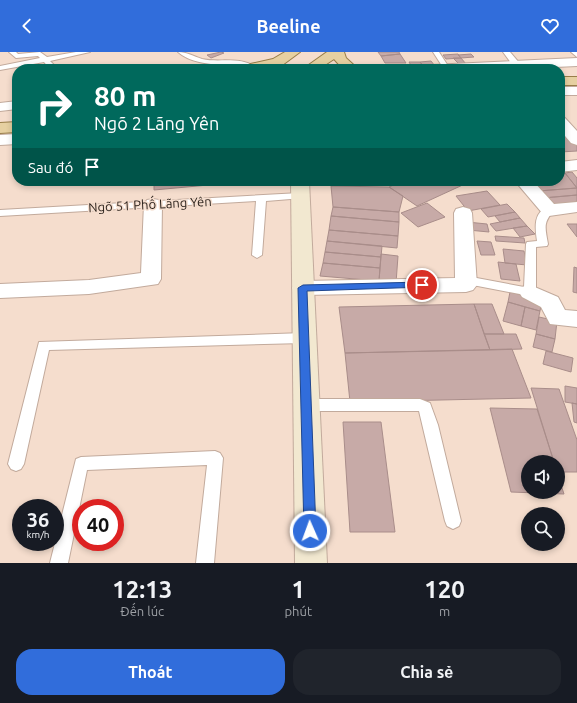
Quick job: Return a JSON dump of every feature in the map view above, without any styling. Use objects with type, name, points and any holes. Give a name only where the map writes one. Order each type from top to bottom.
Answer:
[{"type":"main road","points":[[276,64],[294,52]]},
{"type":"main road","points":[[318,64],[337,52],[340,59],[346,64]]},
{"type":"main road","points":[[565,71],[577,70]]},
{"type":"main road","points":[[565,81],[577,81]]},
{"type":"main road","points":[[0,115],[12,114]]},
{"type":"main road","points":[[0,128],[12,127]]},
{"type":"street","points":[[537,64],[577,62]]},
{"type":"street","points":[[565,91],[577,91]]},
{"type":"street","points":[[0,107],[12,106]]},
{"type":"street","points":[[565,117],[577,116]]},
{"type":"street","points":[[565,127],[577,140]]},
{"type":"street","points":[[0,140],[12,139]]},
{"type":"street","points":[[565,166],[577,165]]},
{"type":"street","points":[[528,186],[549,210],[577,207]]},
{"type":"street","points":[[300,187],[311,563]]},
{"type":"street","points":[[0,291],[89,287],[151,279],[153,204]]},
{"type":"street","points":[[303,288],[466,283],[463,213]]},
{"type":"street","points":[[530,292],[550,302],[558,318],[577,319]]},
{"type":"lane","points":[[20,64],[87,52]]},
{"type":"lane","points":[[181,52],[201,61],[239,64]]},
{"type":"lane","points":[[436,52],[444,64]]},
{"type":"lane","points":[[506,52],[516,64]]},
{"type":"lane","points":[[574,52],[577,55]]},
{"type":"lane","points":[[14,54],[40,54],[50,64]]},
{"type":"lane","points":[[0,68],[12,66]]},
{"type":"lane","name":"Ngõ 51 Phố Lãng Yên","points":[[0,213],[261,198],[300,187]]},
{"type":"lane","points":[[257,255],[261,198]]},
{"type":"lane","points":[[466,283],[530,292],[531,244],[543,244],[542,217],[545,212],[549,210]]},
{"type":"lane","points":[[16,464],[44,345],[304,338]]},
{"type":"lane","points":[[306,405],[420,404],[425,407],[431,425],[453,521]]},
{"type":"lane","points":[[59,563],[81,464],[215,458],[205,563]]},
{"type":"building","points":[[221,52],[224,53],[211,58],[207,55]]},
{"type":"building","points":[[378,52],[399,52],[400,54],[381,56]]},
{"type":"building","points":[[400,54],[406,63],[385,63],[381,56]]},
{"type":"building","points":[[458,54],[461,58],[446,59],[443,55]]},
{"type":"building","points":[[471,54],[474,57],[461,58],[458,55]]},
{"type":"building","points":[[453,58],[461,58],[466,64],[459,64]]},
{"type":"building","points":[[431,61],[433,64],[422,64],[420,62]]},
{"type":"building","points":[[409,62],[420,62],[422,64],[410,64]]},
{"type":"building","points":[[565,129],[577,142],[577,151],[565,152]]},
{"type":"building","points":[[572,172],[577,178],[577,188],[565,173]]},
{"type":"building","points":[[565,173],[577,188],[538,191],[534,186],[565,186]]},
{"type":"building","points":[[154,186],[197,186],[154,190]]},
{"type":"building","points":[[331,186],[389,187],[403,196],[399,212],[333,207]]},
{"type":"building","points":[[391,186],[460,186],[417,206],[389,187]]},
{"type":"building","points":[[577,188],[577,195],[543,198],[538,191]]},
{"type":"building","points":[[487,191],[500,205],[468,211],[456,196]]},
{"type":"building","points":[[577,195],[577,203],[549,205],[543,198]]},
{"type":"building","points":[[427,203],[445,217],[418,227],[401,213]]},
{"type":"building","points":[[507,204],[515,212],[488,217],[481,209]]},
{"type":"building","points":[[333,207],[399,212],[399,222],[331,216]]},
{"type":"building","points":[[515,212],[520,218],[500,222],[495,216]]},
{"type":"building","points":[[331,216],[399,222],[398,236],[329,230]]},
{"type":"building","points":[[520,218],[527,226],[496,231],[490,224]]},
{"type":"building","points":[[467,222],[487,224],[489,232],[468,230]]},
{"type":"building","points":[[567,224],[577,224],[577,237]]},
{"type":"building","points":[[527,226],[535,234],[520,237],[513,228]]},
{"type":"building","points":[[329,230],[398,236],[397,248],[327,241]]},
{"type":"building","points":[[495,236],[524,238],[525,243],[496,241]]},
{"type":"building","points":[[327,241],[382,246],[381,257],[325,252]]},
{"type":"building","points":[[477,241],[491,242],[495,255],[481,255]]},
{"type":"building","points":[[503,249],[524,251],[527,265],[505,263]]},
{"type":"building","points":[[325,252],[381,257],[380,268],[323,263]]},
{"type":"building","points":[[381,254],[398,256],[396,283],[379,281]]},
{"type":"building","points":[[498,262],[516,264],[520,281],[501,279]]},
{"type":"building","points":[[323,263],[380,268],[379,281],[320,276]]},
{"type":"building","points":[[574,267],[577,268],[577,293],[573,292]]},
{"type":"building","points":[[510,292],[542,300],[540,311],[508,302]]},
{"type":"building","points":[[508,302],[525,307],[521,326],[503,321]]},
{"type":"building","points":[[474,304],[492,304],[504,334],[484,334]]},
{"type":"building","points":[[474,304],[490,350],[345,353],[339,307]]},
{"type":"building","points":[[525,307],[540,311],[536,330],[521,326]]},
{"type":"building","points":[[539,317],[557,321],[555,339],[536,334]]},
{"type":"building","points":[[484,334],[516,334],[522,349],[490,350]]},
{"type":"building","points":[[536,334],[555,339],[552,352],[533,347]]},
{"type":"building","points":[[512,349],[531,398],[350,402],[345,353]]},
{"type":"building","points":[[546,351],[573,358],[571,372],[543,364]]},
{"type":"building","points":[[565,386],[577,388],[577,404],[565,402]]},
{"type":"building","points":[[531,388],[559,389],[577,440],[577,472],[565,472],[565,455],[552,455]]},
{"type":"building","points":[[572,403],[577,404],[577,423],[574,422]]},
{"type":"building","points":[[490,408],[537,409],[552,455],[521,455],[521,492],[511,492]]},
{"type":"building","points":[[343,422],[381,422],[395,532],[350,532]]},
{"type":"route","points":[[310,531],[303,288],[422,285]]}]
